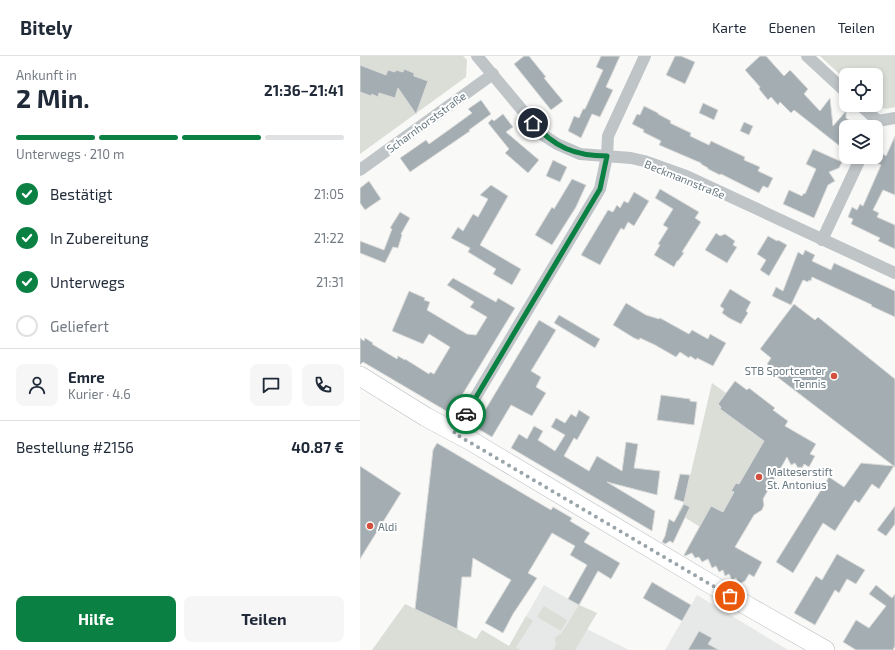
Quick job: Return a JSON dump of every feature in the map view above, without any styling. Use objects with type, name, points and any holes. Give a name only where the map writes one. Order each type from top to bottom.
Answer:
[{"type":"main road","points":[[360,376],[426,417],[825,650]]},
{"type":"street","name":"Beckmannstraße","points":[[477,56],[543,135],[550,139],[580,154],[631,158],[662,166],[895,273]]},
{"type":"street","points":[[454,433],[600,189],[607,156],[608,136],[645,56]]},
{"type":"street","points":[[807,56],[839,86]]},
{"type":"street","name":"Scharnhorststraße","points":[[360,170],[493,74]]},
{"type":"street","points":[[866,112],[873,120]]},
{"type":"street","points":[[883,122],[895,118]]},
{"type":"street","points":[[822,240],[858,164]]},
{"type":"shaded area","points":[[360,56],[463,56],[467,60],[466,77],[360,154]]},
{"type":"shaded area","points":[[820,56],[895,56],[895,107],[886,109],[883,108],[883,68],[839,68],[839,74]]},
{"type":"shaded area","points":[[712,383],[726,393],[718,404],[721,407],[720,409],[725,413],[727,411],[741,424],[743,422],[751,428],[749,431],[755,435],[757,432],[766,439],[739,484],[736,483],[731,491],[734,492],[723,512],[718,509],[700,527],[678,513],[684,502]]},
{"type":"shaded area","points":[[544,585],[579,605],[597,613],[587,629],[629,650],[470,650],[482,630],[509,646]]},
{"type":"shaded area","points":[[697,595],[742,622],[788,650],[665,650]]},
{"type":"shaded area","points":[[405,604],[476,639],[482,630],[509,646],[526,616],[533,621],[516,647],[521,650],[372,650]]},
{"type":"shaded area","points":[[579,605],[597,613],[575,650],[553,650],[556,645],[555,637],[561,634]]},
{"type":"shaded area","points":[[544,606],[567,620],[561,631],[537,617]]},
{"type":"building","points":[[524,56],[529,56],[546,77],[544,78],[563,101],[551,110],[514,64]]},
{"type":"building","points":[[601,56],[620,56],[606,87],[613,90],[600,117],[592,114],[581,138],[568,131],[574,116],[579,118],[583,109],[585,109],[603,70],[596,67]]},
{"type":"building","points":[[675,56],[681,56],[695,62],[685,84],[666,75]]},
{"type":"building","points":[[760,56],[766,56],[784,76],[790,70],[808,89],[804,94],[820,111],[830,98],[833,126],[845,112],[846,118],[849,120],[839,120],[839,145],[794,110],[791,113],[780,102],[778,105],[771,97],[768,100],[759,89],[760,87],[745,70]]},
{"type":"building","points":[[360,65],[386,75],[388,70],[403,72],[404,69],[414,73],[414,76],[428,81],[416,114],[398,88],[395,98],[379,93],[378,97],[372,94],[371,96],[360,92]]},
{"type":"building","points":[[481,100],[491,114],[469,130],[470,131],[410,172],[400,158],[426,140],[429,144],[450,129],[472,113],[468,109]]},
{"type":"building","points":[[703,103],[718,110],[714,120],[699,113]]},
{"type":"building","points":[[644,106],[671,121],[670,123],[691,133],[690,136],[709,145],[711,141],[745,157],[744,160],[760,167],[758,171],[773,178],[768,188],[763,186],[759,193],[708,169],[701,163],[659,145],[661,141],[643,132],[644,130],[632,124],[637,114],[640,115]]},
{"type":"building","points":[[503,114],[513,127],[506,132],[539,160],[528,173],[505,153],[509,149],[488,123],[492,119],[494,121]]},
{"type":"building","points":[[744,122],[753,126],[749,135],[740,131]]},
{"type":"building","points":[[895,136],[895,195],[883,190],[873,210],[879,213],[877,217],[895,225],[895,249],[878,241],[880,238],[851,224],[853,219],[848,217],[852,207],[857,210],[860,204],[863,206],[881,165],[878,164],[883,164],[883,154],[886,156]]},
{"type":"building","points":[[813,149],[839,161],[839,164],[841,164],[839,168],[829,172],[835,181],[828,185],[814,218],[783,204],[789,190],[802,196],[804,193],[805,194],[816,169],[806,164]]},
{"type":"building","points":[[553,160],[567,167],[560,182],[546,176]]},
{"type":"building","points":[[572,179],[586,185],[576,207],[552,245],[535,235],[552,207],[554,209]]},
{"type":"building","points":[[369,181],[381,199],[365,210],[360,203],[360,188]]},
{"type":"building","points":[[491,185],[508,196],[480,245],[521,269],[512,285],[493,274],[496,269],[468,252],[470,248],[451,238],[458,227],[463,231],[473,214],[478,217],[488,199],[480,195]]},
{"type":"building","points":[[660,189],[699,212],[695,218],[701,222],[682,252],[684,253],[674,267],[654,255],[660,245],[658,244],[668,228],[663,225],[673,209],[655,198]]},
{"type":"building","points":[[634,192],[649,201],[634,226],[628,222],[624,230],[621,228],[600,265],[581,255],[608,210],[613,212],[617,205],[620,208],[624,201],[628,203]]},
{"type":"building","points":[[400,212],[410,218],[401,234],[398,248],[393,247],[385,263],[360,253],[360,241],[384,250],[392,229],[390,228]]},
{"type":"building","points":[[716,233],[720,236],[725,234],[735,241],[733,245],[737,247],[727,263],[705,250]]},
{"type":"building","points":[[768,236],[787,245],[769,276],[760,270],[766,260],[757,254]]},
{"type":"building","points":[[805,250],[815,255],[812,261],[831,270],[834,263],[895,291],[895,317],[812,277],[811,281],[809,280],[808,282],[803,280],[791,305],[772,296],[776,287],[783,291],[798,252],[803,255]]},
{"type":"building","points":[[453,278],[496,302],[498,298],[515,308],[453,410],[448,412],[363,362],[360,365],[360,338],[364,341],[365,338],[397,359],[398,356],[429,374],[430,372],[434,374],[450,347],[429,334],[423,344],[392,331],[409,291],[425,298],[424,300],[430,302],[427,310],[467,334],[476,335],[487,317],[470,307],[474,302],[447,285]]},
{"type":"building","points":[[730,289],[751,302],[746,311],[748,313],[741,324],[722,313],[724,309],[720,306]]},
{"type":"building","points":[[626,303],[646,315],[660,318],[689,334],[692,330],[708,339],[710,334],[726,343],[713,366],[697,358],[696,360],[690,356],[689,358],[680,352],[676,357],[640,338],[639,340],[634,338],[613,325]]},
{"type":"building","name":"STB Sportcenter Tennis","points":[[794,304],[815,320],[818,317],[895,379],[895,467],[772,373],[775,370],[767,364],[771,358],[760,349]]},
{"type":"building","points":[[559,315],[600,339],[595,348],[554,323]]},
{"type":"building","points":[[539,320],[556,330],[531,371],[541,377],[536,387],[546,393],[532,416],[511,405],[492,437],[475,427]]},
{"type":"building","name":"Malteserstift St. Antonius","points":[[735,381],[747,390],[749,388],[775,408],[773,410],[788,421],[785,426],[816,444],[810,454],[815,456],[809,467],[804,464],[802,468],[798,468],[795,463],[791,465],[787,457],[763,499],[764,505],[762,510],[754,515],[735,547],[762,562],[754,577],[749,574],[745,581],[739,584],[736,578],[732,580],[729,574],[725,576],[723,570],[719,572],[716,566],[712,568],[708,559],[702,562],[699,557],[695,558],[692,553],[685,556],[684,555],[711,506],[723,512],[734,492],[731,491],[736,483],[739,484],[764,441],[720,409],[721,407],[718,404]]},
{"type":"building","points":[[661,395],[690,399],[690,401],[697,402],[694,425],[657,420]]},
{"type":"building","points":[[579,410],[590,417],[577,440],[574,438],[564,456],[589,471],[597,456],[622,471],[626,442],[638,444],[634,468],[660,471],[657,495],[607,482],[655,511],[652,531],[511,448],[519,434],[527,439],[534,426],[543,431],[538,440],[555,451],[565,435],[551,427],[556,418],[565,423],[571,414],[576,417]]},
{"type":"building","points":[[437,443],[551,510],[553,507],[572,518],[570,521],[590,533],[584,542],[620,563],[611,579],[598,571],[579,605],[568,599],[587,565],[570,555],[575,546],[552,533],[528,573],[537,578],[513,614],[503,633],[485,623],[511,580],[473,558],[471,577],[462,577],[457,629],[415,609],[433,450]]},
{"type":"building","points":[[861,463],[894,466],[879,489],[872,484],[859,503],[855,500],[835,531],[823,523],[793,573],[776,562],[829,477],[844,487]]},
{"type":"building","name":"Aldi","points":[[360,466],[401,493],[360,559]]},
{"type":"building","points":[[680,474],[690,475],[684,502],[674,499]]},
{"type":"building","points":[[684,504],[690,507],[673,543],[670,541],[665,544],[662,542],[669,519],[674,522]]},
{"type":"building","points":[[895,506],[895,524],[886,536],[877,530]]},
{"type":"building","points":[[837,554],[865,570],[856,584],[847,579],[839,593],[835,590],[815,625],[794,613],[816,576],[822,580]]},
{"type":"building","points":[[652,582],[691,605],[682,621],[643,598]]},
{"type":"building","points":[[876,585],[892,598],[895,594],[895,646],[893,650],[856,650],[843,642],[856,620],[869,628],[886,606],[869,594]]},
{"type":"building","points":[[699,631],[712,638],[708,644],[719,650],[688,650]]},
{"type":"way so far","points":[[466,414],[454,433],[471,441],[730,596]]},
{"type":"place","name":"STB Sportcenter Tennis","points":[[834,376]]},
{"type":"place","name":"Malteserstift St. Antonius","points":[[759,477]]},
{"type":"place","name":"Aldi","points":[[370,526]]},
{"type":"route","points":[[466,414],[600,189],[607,156],[589,156],[580,154],[557,144],[543,135],[533,123]]}]
